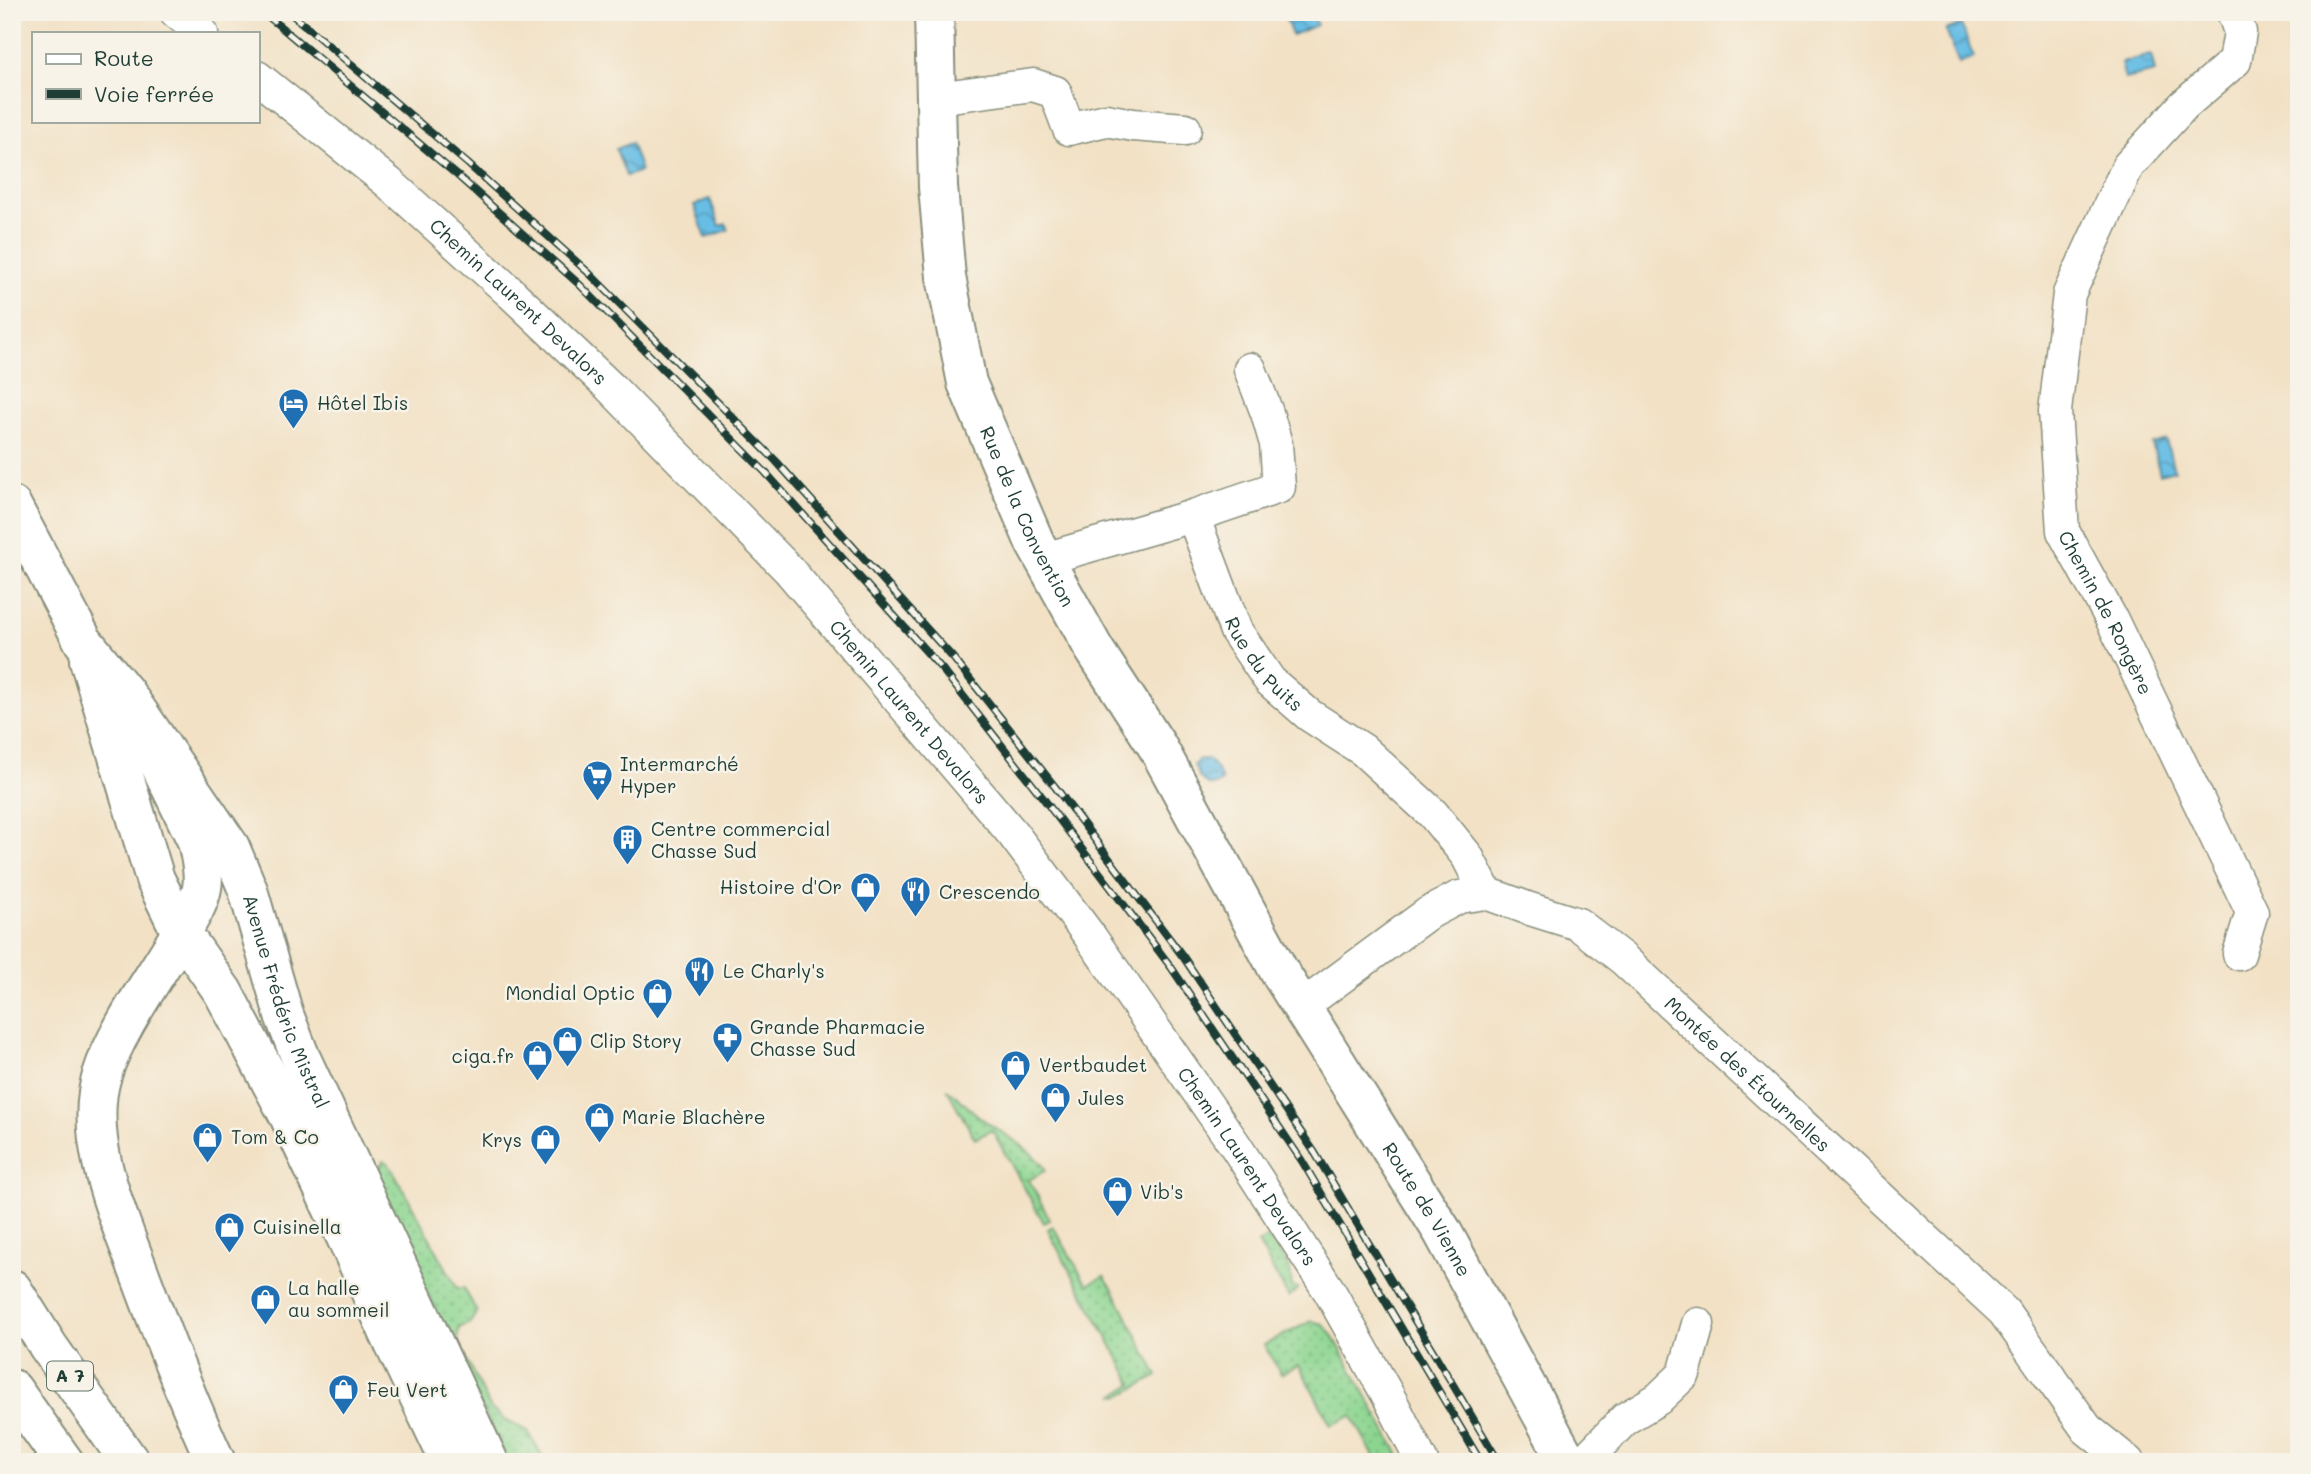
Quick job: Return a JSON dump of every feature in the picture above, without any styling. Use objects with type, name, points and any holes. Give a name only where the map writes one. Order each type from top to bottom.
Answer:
[{"type":"main road","name":"Rue de la Convention","points":[[934,12],[938,187],[946,277],[967,383],[1035,543],[1094,649],[1157,746],[1279,971]]},
{"type":"main road","name":"Avenue Frédéric Mistral","points":[[12,506],[83,641],[155,879],[191,946],[223,992],[289,1116],[387,1332],[450,1462]]},
{"type":"main road","name":"Avenue Frédéric Mistral","points":[[83,641],[125,693],[230,847],[248,890],[284,1015],[300,1056],[489,1462]]},
{"type":"main road","points":[[125,693],[197,841],[202,866],[202,889],[195,907],[191,946],[146,991],[117,1040],[102,1075],[96,1102],[97,1132],[114,1202],[173,1367],[216,1462]]},
{"type":"main road","points":[[155,879],[167,881],[190,866],[197,841]]},
{"type":"main road","name":"Route de Vienne","points":[[1279,971],[1442,1231],[1575,1459]]},
{"type":"main road","name":"A 7","points":[[12,1289],[48,1346],[130,1462]]},
{"type":"main road","name":"A 7","points":[[12,1389],[64,1462]]},
{"type":"street","points":[[176,12],[201,32]]},
{"type":"street","name":"Chemin de Rongère","points":[[2233,12],[2240,32],[2235,61],[2184,105],[2129,166],[2069,294],[2054,411],[2063,531],[2112,620],[2252,912],[2239,954]]},
{"type":"street","name":"Chemin Laurent Devalors","points":[[259,79],[389,183],[610,387],[788,569],[1013,834],[1089,935],[1235,1145],[1329,1292],[1422,1462]]},
{"type":"street","points":[[936,98],[1033,85],[1055,92],[1069,129],[1106,120],[1185,129]]},
{"type":"street","points":[[1045,561],[1193,516],[1279,486],[1276,444],[1250,369]]},
{"type":"street","name":"Rue du Puits","points":[[1193,516],[1236,632],[1270,681],[1309,715],[1363,750],[1433,814],[1467,856],[1486,893]]},
{"type":"street","points":[[1301,1007],[1427,914],[1459,897],[1486,893]]},
{"type":"street","name":"Montée des Étournelles","points":[[1486,893],[1578,924],[1623,958],[2004,1312],[2087,1429],[2127,1462]]},
{"type":"street","points":[[1575,1459],[1626,1418],[1658,1399],[1684,1374],[1698,1324]]},
{"type":"green space","points":[[947,1089],[1040,1162],[1046,1170],[1029,1180],[1050,1220],[1044,1223],[992,1130],[975,1139]]},
{"type":"green space","points":[[383,1161],[388,1163],[395,1174],[457,1288],[464,1288],[477,1312],[470,1323],[459,1328],[457,1341],[491,1409],[507,1421],[528,1431],[545,1462],[508,1462],[374,1181]]},
{"type":"green space","points":[[1053,1226],[1087,1285],[1104,1276],[1158,1376],[1120,1396],[1115,1395],[1133,1384],[1052,1238],[1048,1229]]},
{"type":"green space","points":[[1270,1237],[1290,1270],[1292,1287],[1298,1288],[1289,1298],[1258,1243]]},
{"type":"green space","points":[[1311,1321],[1323,1324],[1335,1339],[1403,1462],[1377,1462],[1352,1416],[1331,1425],[1299,1365],[1281,1374],[1264,1345]]},
{"type":"green space","points":[[2241,1453],[2299,1455],[2299,1462],[2238,1462]]},
{"type":"water","points":[[1283,12],[1312,12],[1317,25],[1292,35]]},
{"type":"water","points":[[1961,24],[1974,58],[1959,64],[1946,30]]},
{"type":"water","points":[[2151,55],[2155,72],[2125,79],[2121,63]]},
{"type":"water","points":[[631,143],[641,171],[626,176],[616,149]]},
{"type":"water","points":[[710,199],[720,226],[726,224],[728,230],[706,238],[694,205]]},
{"type":"water","points":[[2166,440],[2174,470],[2160,474],[2152,444]]},
{"type":"water","points":[[1199,759],[1207,759],[1218,771],[1222,781],[1216,785],[1208,785],[1200,778],[1194,765]]},
{"type":"railway","points":[[263,12],[458,176],[580,285],[765,472],[942,669],[1171,967],[1302,1161],[1481,1462]]},
{"type":"railway","points":[[289,12],[468,164],[590,274],[776,461],[954,659],[1056,788],[1184,958],[1315,1153],[1499,1462]]},
{"type":"place","name":"Hôtel Ibis","points":[[294,430]]},
{"type":"place","name":"Intermarché Hyper","points":[[597,802]]},
{"type":"place","name":"Centre commercial Chasse Sud","points":[[628,867]]},
{"type":"place","name":"Histoire d'Or","points":[[865,914]]},
{"type":"place","name":"Crescendo","points":[[916,919]]},
{"type":"place","name":"Le Charly's","points":[[700,998]]},
{"type":"place","name":"Mondial Optic","points":[[658,1020]]},
{"type":"place","name":"Grande Pharmacie Chasse Sud","points":[[727,1065]]},
{"type":"place","name":"Clip Story","points":[[567,1068]]},
{"type":"place","name":"ciga.fr","points":[[537,1083]]},
{"type":"place","name":"Vertbaudet","points":[[1016,1092]]},
{"type":"place","name":"Jules","points":[[1055,1125]]},
{"type":"place","name":"Marie Blachère","points":[[599,1144]]},
{"type":"place","name":"Tom & Co","points":[[208,1164]]},
{"type":"place","name":"Krys","points":[[545,1167]]},
{"type":"place","name":"Vib's","points":[[1117,1219]]},
{"type":"place","name":"Cuisinella","points":[[230,1254]]},
{"type":"place","name":"La halle au sommeil","points":[[265,1326]]},
{"type":"place","name":"Feu Vert","points":[[344,1417]]}]
